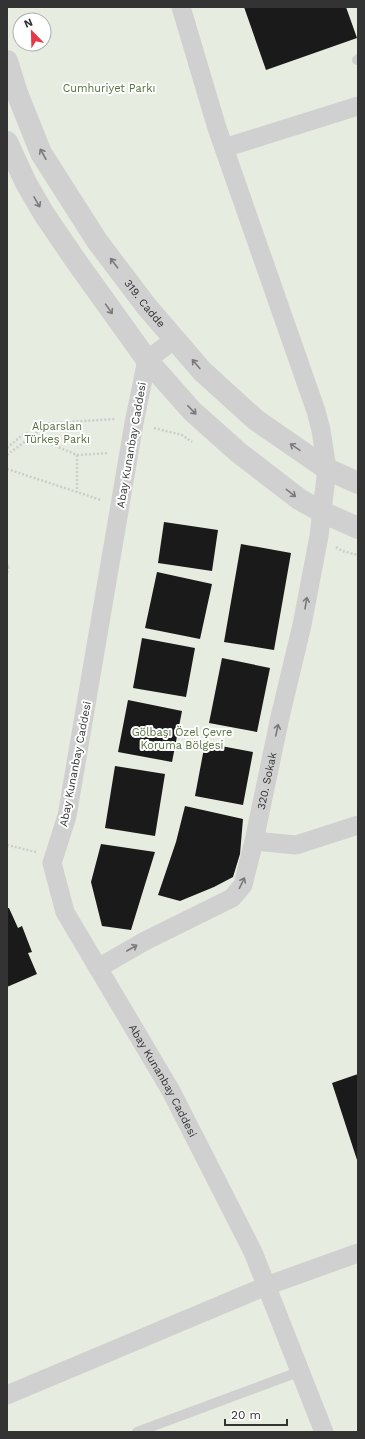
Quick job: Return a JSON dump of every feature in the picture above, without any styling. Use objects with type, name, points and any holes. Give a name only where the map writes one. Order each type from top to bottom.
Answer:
[{"type":"street","name":"320. Sokak","points":[[98,968],[145,941],[232,898],[243,885],[302,625],[319,536],[328,469],[316,410],[224,148],[181,7]]},
{"type":"street","name":"319. Cadde","points":[[7,61],[17,93],[41,153],[97,241],[147,307],[202,371],[256,420],[328,469],[358,483]]},
{"type":"street","points":[[224,148],[358,106]]},
{"type":"street","points":[[9,154],[44,214],[110,311],[147,360],[192,411],[238,452],[299,499],[322,512],[358,528]]},
{"type":"street","points":[[147,360],[175,339]]},
{"type":"street","name":"Abay Kunanbay Caddesi","points":[[147,360],[134,423],[67,816],[52,862],[65,912],[171,1091],[253,1252],[324,1432]]},
{"type":"street","points":[[254,841],[296,845],[358,825]]},
{"type":"street","points":[[7,1395],[266,1286],[358,1253]]},
{"type":"lane","points":[[137,1432],[300,1371]]},
{"type":"path","points":[[7,454],[50,423],[118,419]]},
{"type":"path","points":[[7,448],[25,433],[77,455],[130,451]]},
{"type":"path","points":[[77,455],[77,492]]},
{"type":"path","points":[[7,469],[120,507]]},
{"type":"path","points":[[7,566],[9,565],[7,574]]},
{"type":"path","points":[[7,845],[54,856]]},
{"type":"green space","name":"Gölbaşı Özel Çevre Koruma Bölgesi","points":[[7,7],[358,7],[358,1432],[7,1432]]},
{"type":"building","points":[[244,7],[346,7],[357,38],[266,70]]},
{"type":"building","points":[[164,522],[218,530],[212,571],[158,563]]},
{"type":"building","points":[[241,544],[291,553],[274,650],[224,642]]},
{"type":"building","points":[[157,572],[212,584],[200,639],[145,628]]},
{"type":"building","points":[[142,638],[195,648],[186,697],[133,688]]},
{"type":"building","points":[[222,658],[270,668],[257,732],[209,723]]},
{"type":"building","points":[[128,700],[182,711],[172,762],[118,752]]},
{"type":"building","points":[[205,743],[253,752],[243,805],[195,796]]},
{"type":"building","points":[[115,766],[165,774],[155,836],[105,828]]},
{"type":"building","points":[[185,806],[243,819],[240,854],[233,877],[214,887],[180,901],[158,895],[176,842]]},
{"type":"building","points":[[101,844],[155,852],[131,930],[102,926],[91,882]]},
{"type":"building","points":[[7,908],[9,908],[18,928],[22,926],[32,952],[28,953],[37,974],[7,987]]},
{"type":"building","points":[[358,1074],[358,1163],[332,1083]]},
{"type":"park label","name":"Cumhuriyet Parkı","points":[[109,88]]},
{"type":"park label","name":"Alparslan Türkeş Parkı","points":[[57,432]]}]
